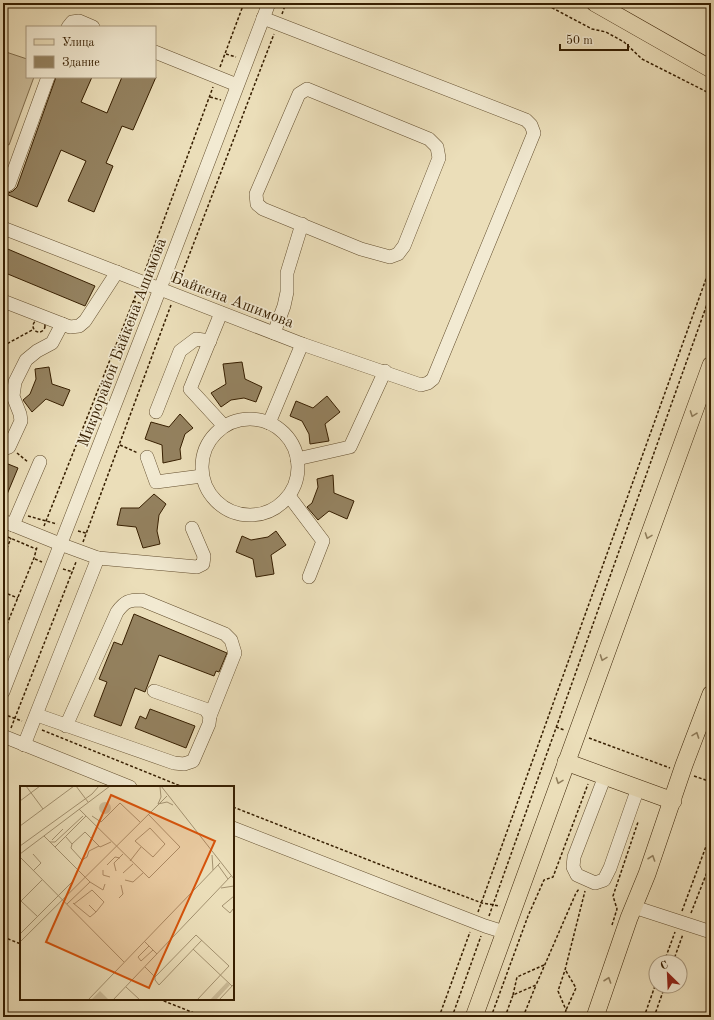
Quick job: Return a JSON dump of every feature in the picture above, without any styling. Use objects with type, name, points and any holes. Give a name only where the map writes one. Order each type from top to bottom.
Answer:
[{"type":"main road","points":[[595,3],[711,69]]},
{"type":"main road","points":[[474,1017],[711,364]]},
{"type":"main road","points":[[595,1017],[711,694]]},
{"type":"main road","points":[[566,762],[604,779],[638,788],[673,801]]},
{"type":"street","name":"Микрорайон Байкена Ашимова","points":[[3,692],[160,288],[268,3]]},
{"type":"street","points":[[263,18],[278,23]]},
{"type":"street","points":[[69,26],[72,22],[79,21],[91,26]]},
{"type":"street","name":"Байкена Ашимова","points":[[3,228],[302,344],[421,385],[428,383],[433,379],[534,133],[531,125],[526,120],[278,23]]},
{"type":"street","points":[[156,52],[237,85]]},
{"type":"street","points":[[3,187],[9,184],[48,78]]},
{"type":"street","points":[[307,89],[429,139],[437,148],[439,158],[404,246],[398,254],[390,256],[361,249],[302,224],[263,209],[257,204],[256,194],[299,94],[307,89]]},
{"type":"street","points":[[274,333],[284,306],[287,292],[287,273],[302,224]]},
{"type":"street","points":[[3,301],[70,327],[79,326],[85,321],[117,272]]},
{"type":"street","points":[[221,313],[190,389],[224,426]]},
{"type":"street","points":[[6,448],[21,421],[13,396],[15,382],[26,360],[37,351],[52,343],[62,324]]},
{"type":"street","points":[[156,412],[180,351],[196,339],[210,341]]},
{"type":"street","points":[[269,423],[302,344]]},
{"type":"street","points":[[298,459],[350,447],[385,372]]},
{"type":"street","points":[[245,418],[261,419],[269,423],[276,425],[288,436],[296,450],[299,466],[296,482],[289,496],[278,507],[263,514],[247,515],[232,512],[218,503],[208,491],[202,476],[202,460],[207,445],[216,432],[229,423],[245,418]]},
{"type":"street","points":[[147,457],[156,482],[202,476]]},
{"type":"street","points":[[38,466],[8,523],[98,558],[196,567],[203,564],[204,556],[192,528]]},
{"type":"street","points":[[289,496],[323,541],[309,577]]},
{"type":"street","points":[[24,745],[98,558]]},
{"type":"street","points":[[34,721],[66,726],[174,763],[184,764],[192,761],[209,724],[210,716],[235,653],[231,640],[226,634],[142,600],[131,600],[123,604],[117,612],[66,726]]},
{"type":"street","points":[[154,691],[205,709],[210,716]]},
{"type":"street","points":[[5,737],[127,786]]},
{"type":"street","points":[[604,779],[574,857],[573,867],[577,875],[595,883],[604,880],[610,868],[638,788]]},
{"type":"street","points":[[234,828],[479,924],[504,932]]},
{"type":"street","points":[[634,907],[711,932]]},
{"type":"path","points":[[5,737],[16,718],[80,552],[172,304],[180,296],[184,286],[180,278],[286,3]]},
{"type":"path","points":[[543,3],[592,29],[606,32],[624,42],[642,59],[711,94]]},
{"type":"path","points":[[452,1017],[479,924],[482,903],[711,265]]},
{"type":"path","points":[[439,1017],[479,924],[493,904],[711,292]]},
{"type":"path","points":[[3,346],[34,329]]},
{"type":"path","points":[[120,445],[147,457]]},
{"type":"path","points":[[6,448],[38,466]]},
{"type":"path","points":[[3,535],[36,549]]},
{"type":"path","points":[[3,634],[34,558],[40,536]]},
{"type":"path","points":[[3,558],[11,538]]},
{"type":"path","points":[[3,592],[18,598]]},
{"type":"path","points":[[3,714],[34,721],[181,786]]},
{"type":"path","points":[[556,727],[711,782]]},
{"type":"path","points":[[491,1017],[528,916],[544,880],[553,877],[589,782],[604,779]]},
{"type":"path","points":[[234,807],[482,903],[493,904],[528,916]]},
{"type":"path","points":[[610,931],[617,909],[613,896],[639,820]]},
{"type":"path","points":[[675,954],[682,923],[711,833]]},
{"type":"path","points":[[668,954],[711,862]]},
{"type":"path","points":[[523,1017],[576,893],[586,879]]},
{"type":"path","points":[[566,1010],[558,991],[566,970],[585,895],[586,879]]},
{"type":"path","points":[[3,937],[20,944]]},
{"type":"path","points":[[505,1017],[513,995],[517,977],[545,964]]},
{"type":"path","points":[[564,1017],[576,988],[566,970]]},
{"type":"path","points":[[513,995],[536,985]]},
{"type":"path","points":[[644,1017],[652,994]]},
{"type":"path","points":[[654,1017],[662,994]]},
{"type":"path","points":[[162,1000],[204,1017]]},
{"type":"shaded area","points":[[3,51],[26,59],[26,78],[34,78],[9,145],[3,143]]},
{"type":"building","points":[[56,78],[92,78],[81,102],[107,113],[122,78],[156,78],[133,130],[122,126],[106,163],[113,166],[94,212],[68,201],[86,161],[61,150],[37,207],[6,194],[13,191],[17,187]]},
{"type":"building","points":[[3,247],[95,286],[85,306],[3,272]]},
{"type":"building","points":[[242,362],[245,379],[262,387],[256,402],[244,398],[231,400],[221,407],[211,393],[226,384],[223,364]]},
{"type":"building","points":[[49,367],[52,384],[70,390],[63,406],[46,399],[32,412],[23,400],[30,394],[36,379],[35,369]]},
{"type":"building","points":[[327,396],[340,412],[325,424],[329,441],[310,444],[309,434],[302,421],[290,416],[296,401],[313,408]]},
{"type":"building","points":[[180,414],[193,428],[185,434],[180,449],[181,459],[163,463],[162,445],[145,439],[151,422],[169,427]]},
{"type":"building","points":[[3,462],[18,468],[3,504]]},
{"type":"building","points":[[333,475],[334,493],[354,501],[347,519],[329,511],[318,520],[307,507],[312,503],[318,487],[317,479]]},
{"type":"building","points":[[154,494],[166,504],[159,515],[157,531],[160,544],[143,548],[136,527],[117,525],[121,508],[139,508]]},
{"type":"building","points":[[276,531],[286,545],[271,555],[274,574],[256,577],[253,559],[236,552],[242,536],[251,540],[268,537]]},
{"type":"building","points":[[134,614],[227,653],[219,672],[216,671],[214,676],[159,655],[145,692],[135,688],[121,726],[94,716],[107,682],[99,679],[114,642],[122,645]]},
{"type":"building","points":[[150,709],[195,726],[186,748],[135,728],[140,716],[146,719]]}]
